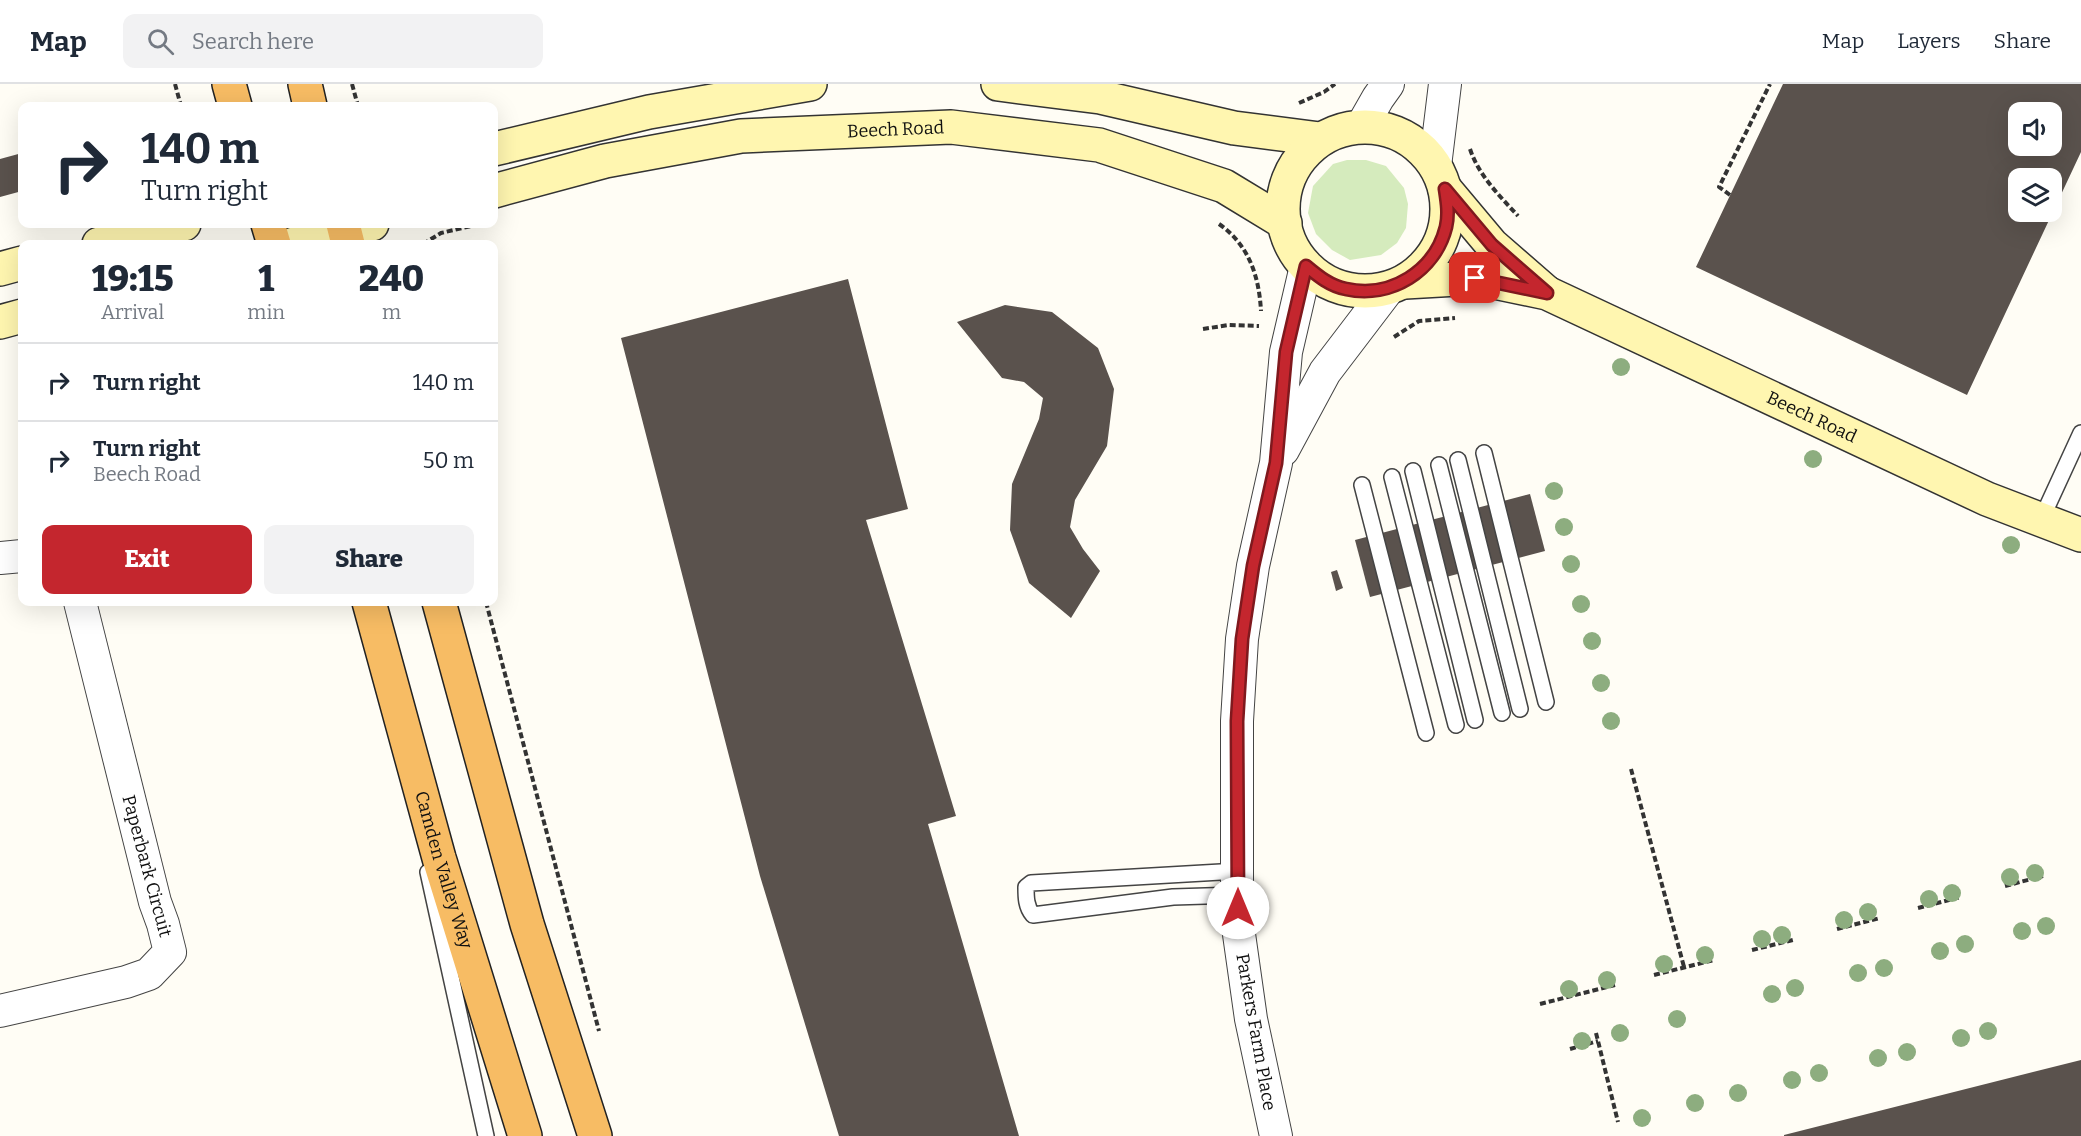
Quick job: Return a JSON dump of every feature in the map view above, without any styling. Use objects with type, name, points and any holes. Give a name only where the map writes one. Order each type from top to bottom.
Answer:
[{"type":"highway","points":[[229,84],[234,102]]},
{"type":"highway","points":[[304,84],[309,102]]},
{"type":"highway","name":"Camden Valley Way","points":[[370,606],[439,858],[525,1136]]},
{"type":"highway","points":[[441,606],[527,924],[595,1136]]},
{"type":"main road","points":[[498,148],[649,112],[810,84]]},
{"type":"main road","points":[[998,84],[1100,97],[1234,128],[1320,139]]},
{"type":"main road","points":[[1362,126],[1390,130],[1416,144],[1440,178],[1447,207],[1446,225],[1440,243],[1431,258],[1419,271],[1397,285],[1367,291],[1344,289],[1324,280],[1306,266],[1288,240],[1281,206],[1284,189],[1292,170],[1304,152],[1320,139],[1340,130],[1362,126]]},
{"type":"main road","name":"Beech Road","points":[[498,190],[605,161],[741,136],[951,127],[1099,145],[1224,186],[1285,223]]},
{"type":"main road","name":"Beech Road","points":[[1440,178],[1492,245],[1547,293]]},
{"type":"main road","points":[[116,240],[167,228]]},
{"type":"main road","points":[[311,240],[352,230]]},
{"type":"main road","points":[[0,269],[18,264]]},
{"type":"main road","name":"Beech Road","points":[[1397,285],[1475,278],[1547,293],[1987,499],[2081,535]]},
{"type":"main road","points":[[0,322],[18,317]]},
{"type":"street","points":[[1362,126],[1388,84]]},
{"type":"street","points":[[1440,178],[1445,84]]},
{"type":"street","name":"Parkers Farm Place","points":[[1276,1136],[1251,1019],[1237,920],[1237,721],[1242,639],[1253,566],[1276,463],[1286,352],[1306,266]]},
{"type":"street","name":"Parkers Farm Place","points":[[1276,463],[1324,372],[1397,285]]},
{"type":"street","points":[[0,558],[18,556]]},
{"type":"street","name":"Paperbark Circuit","points":[[0,1011],[126,982],[148,974],[170,952],[155,903],[81,606]]},
{"type":"lane","points":[[2041,520],[2081,433]]},
{"type":"lane","points":[[1484,453],[1546,702]]},
{"type":"lane","points":[[1458,460],[1520,709]]},
{"type":"lane","points":[[1439,465],[1502,713]]},
{"type":"lane","points":[[1413,471],[1475,720]]},
{"type":"lane","points":[[1392,477],[1456,725]]},
{"type":"lane","points":[[1362,485],[1426,733]]},
{"type":"lane","points":[[370,606],[486,1136]]},
{"type":"lane","points":[[1031,883],[1238,883],[1173,897],[1034,915],[1028,910],[1026,898],[1026,887],[1031,883]]},
{"type":"path","points":[[175,84],[180,102]]},
{"type":"path","points":[[352,84],[357,102]]},
{"type":"path","points":[[1730,195],[1719,187],[1770,84]]},
{"type":"path","points":[[1467,141],[1475,165],[1518,216]]},
{"type":"path","points":[[1217,223],[1226,229],[1244,249],[1256,273],[1261,314]]},
{"type":"path","points":[[430,240],[441,234],[464,228]]},
{"type":"path","points":[[1387,343],[1419,321],[1455,318]]},
{"type":"path","points":[[1203,329],[1261,326]]},
{"type":"path","points":[[487,606],[600,1037]]},
{"type":"path","points":[[1631,769],[1684,968]]},
{"type":"path","points":[[2005,886],[2043,876]]},
{"type":"path","points":[[1918,908],[1961,897]]},
{"type":"path","points":[[1837,929],[1880,918]]},
{"type":"path","points":[[1752,950],[1793,940]]},
{"type":"path","points":[[1654,975],[1714,960]]},
{"type":"path","points":[[1540,1004],[1615,985]]},
{"type":"path","points":[[1596,1033],[1618,1122]]},
{"type":"path","points":[[1570,1049],[1598,1041]]},
{"type":"green space","points":[[1347,160],[1366,160],[1386,166],[1404,188],[1408,204],[1406,228],[1397,243],[1381,255],[1350,260],[1332,250],[1316,234],[1308,213],[1313,186],[1333,164]]},
{"type":"building","points":[[1783,84],[2081,84],[2081,152],[2062,192],[2062,168],[2008,168],[2008,222],[2048,222],[1967,395],[1696,267]]},
{"type":"building","points":[[18,154],[18,192],[0,197],[0,159]]},
{"type":"building","points":[[848,279],[908,509],[866,520],[956,816],[928,824],[1019,1136],[839,1136],[760,876],[621,338]]},
{"type":"building","points":[[1005,305],[1052,312],[1098,348],[1114,389],[1107,446],[1075,500],[1070,527],[1100,571],[1071,618],[1029,583],[1010,530],[1012,484],[1039,419],[1043,398],[1024,382],[1002,378],[957,322]]},
{"type":"building","points":[[1530,494],[1545,551],[1370,597],[1355,540]]},
{"type":"building","points":[[1337,570],[1343,588],[1336,591],[1331,572]]},
{"type":"building","points":[[2081,1060],[2081,1136],[1784,1136],[1784,1135]]},
{"type":"route","points":[[1238,908],[1237,721],[1242,639],[1253,566],[1276,463],[1286,352],[1306,266],[1324,280],[1344,289],[1367,291],[1389,288],[1404,282],[1419,271],[1431,258],[1440,243],[1446,225],[1445,189],[1492,245],[1547,293],[1475,278]]}]
